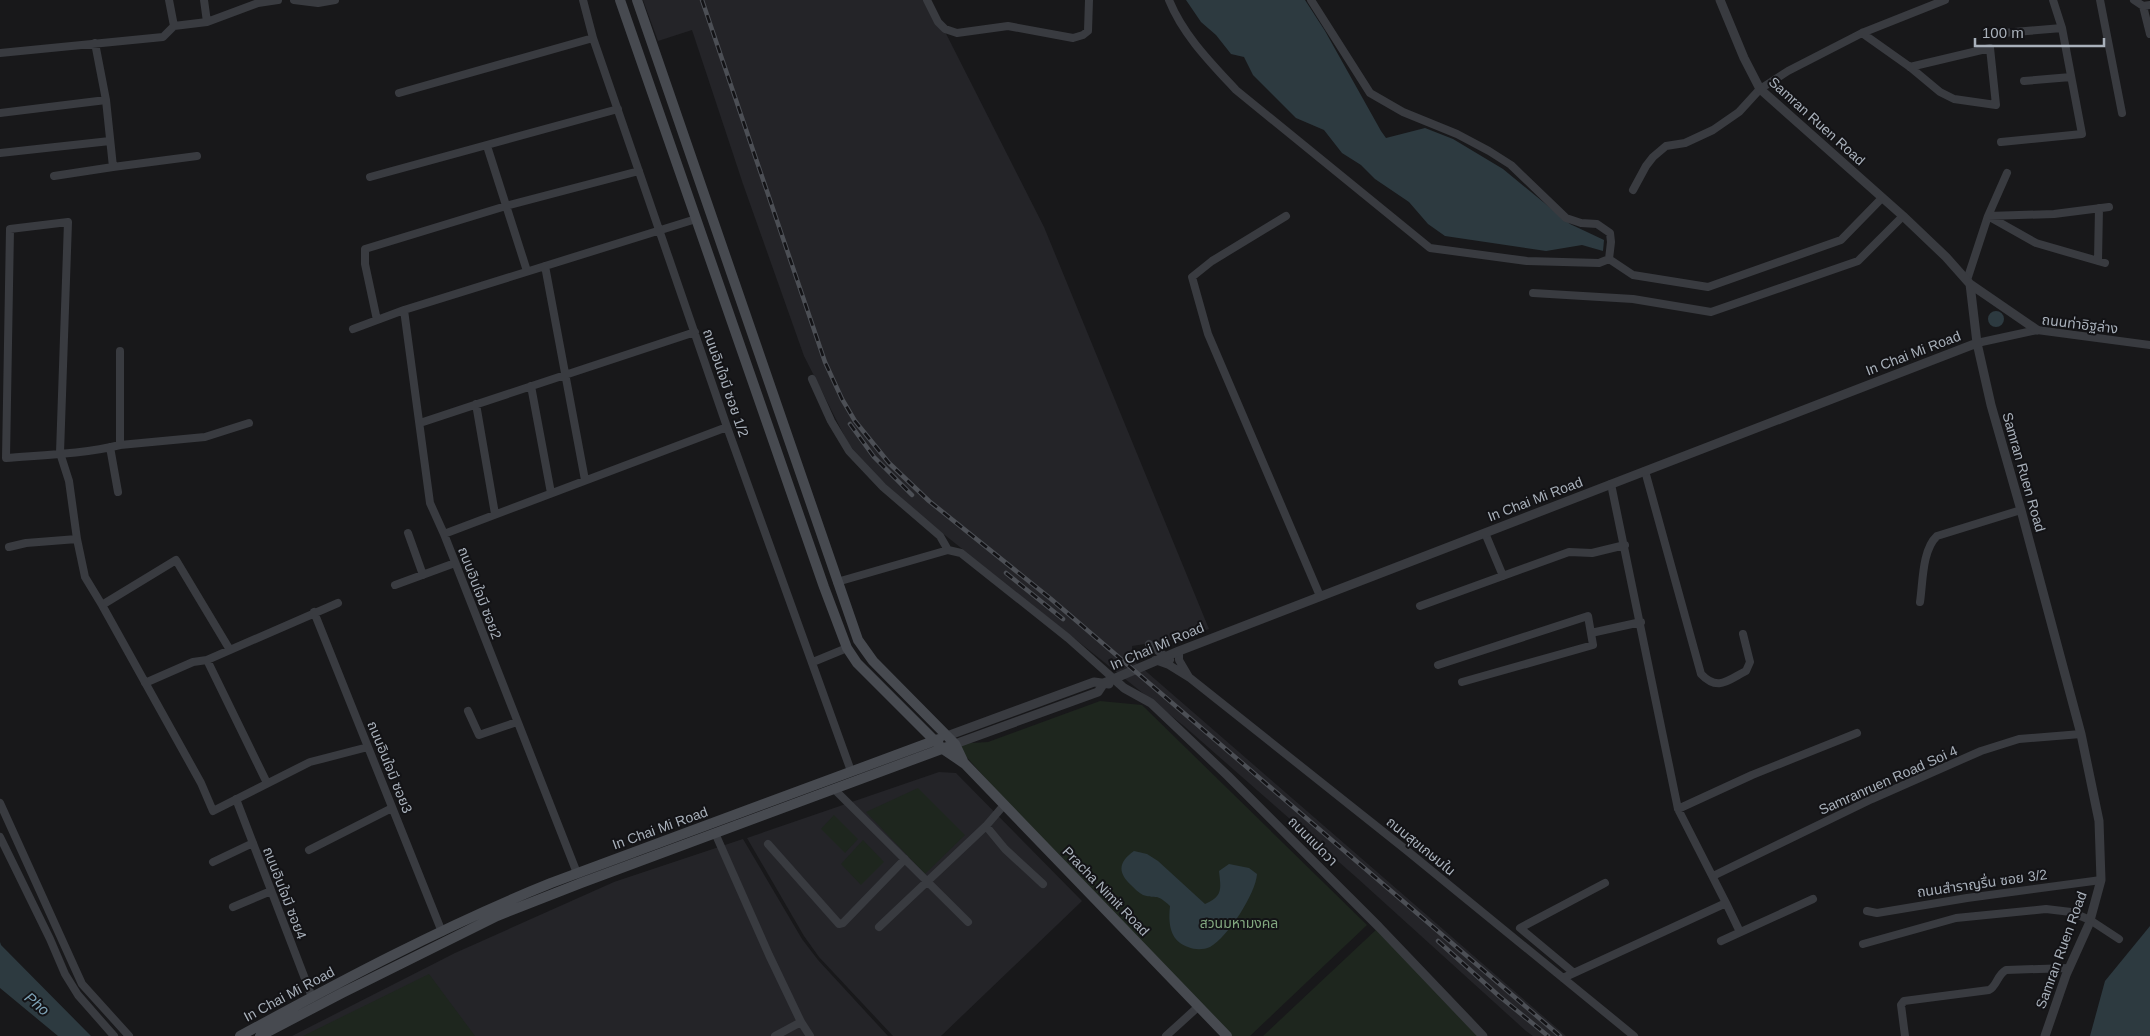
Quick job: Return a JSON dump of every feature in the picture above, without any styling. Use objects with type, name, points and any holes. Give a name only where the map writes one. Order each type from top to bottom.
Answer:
[{"type":"main road","name":"Pracha Nimit Road","points":[[620,0],[847,648],[864,670],[943,749],[965,764],[1227,1036]]},
{"type":"main road","points":[[636,0],[837,582],[862,648],[955,744]]},
{"type":"main road","points":[[628,22],[642,17]]},
{"type":"main road","name":"In Chai Mi Road","points":[[832,784],[851,771],[946,736]]},
{"type":"main road","name":"Pracha Nimit Road","points":[[955,744],[965,764]]},
{"type":"main road","name":"In Chai Mi Road","points":[[240,1036],[312,997],[493,906],[579,878],[832,784],[955,744]]},
{"type":"main road","name":"In Chai Mi Road","points":[[260,1036],[497,916],[579,878]]},
{"type":"street","points":[[169,0],[174,26]]},
{"type":"street","points":[[204,0],[207,22]]},
{"type":"street","points":[[0,53],[163,36],[174,26],[207,22],[258,3],[278,0]]},
{"type":"street","points":[[294,0],[318,3],[335,0]]},
{"type":"street","name":"ถนนอินใจมี ซอย 1/2","points":[[583,0],[593,38],[661,230],[727,427],[851,771]]},
{"type":"street","points":[[927,0],[941,25],[945,29],[957,33],[1008,26],[1073,38],[1083,35],[1088,31],[1088,0]]},
{"type":"street","points":[[1169,0],[1182,27],[1236,90],[1430,248],[1527,261],[1599,263],[1610,259]]},
{"type":"street","points":[[1311,0],[1370,93],[1403,112],[1457,134],[1511,165],[1566,218],[1581,223],[1597,224],[1610,233],[1610,259]]},
{"type":"street","name":"Samran Ruen Road","points":[[1720,0],[1744,58],[1760,89],[1903,216],[1968,282],[1977,343],[1991,405],[2081,734],[2099,821],[2101,880],[2090,920],[2069,968],[2045,1036]]},
{"type":"street","points":[[1633,190],[1653,157],[1666,146],[1685,143],[1713,130],[1739,112],[1760,89],[1788,71],[1862,33],[1945,0]]},
{"type":"street","points":[[2001,142],[2082,134],[2062,28],[2053,0]]},
{"type":"street","points":[[2100,0],[2122,113]]},
{"type":"street","points":[[2134,0],[2147,6],[2150,34]]},
{"type":"street","points":[[2003,34],[2062,28]]},
{"type":"street","points":[[1862,33],[1910,67],[1940,92],[1954,99],[1996,105],[1990,48],[1910,67]]},
{"type":"street","points":[[399,92],[593,38]]},
{"type":"street","points":[[96,43],[106,100],[113,167]]},
{"type":"street","points":[[2024,81],[2071,77]]},
{"type":"street","points":[[0,113],[106,100]]},
{"type":"street","points":[[370,177],[618,109]]},
{"type":"street","points":[[0,153],[110,141]]},
{"type":"street","points":[[487,146],[528,271]]},
{"type":"street","points":[[54,176],[197,156]]},
{"type":"street","points":[[377,320],[365,264],[365,249],[506,206],[639,171]]},
{"type":"street","points":[[2007,173],[1988,216],[1968,282],[2038,330]]},
{"type":"street","points":[[1610,259],[1633,275],[1708,287],[1840,240],[1882,198]]},
{"type":"street","points":[[1988,216],[2054,214],[2109,207]]},
{"type":"street","points":[[1988,216],[2036,243],[2102,262],[2099,208]]},
{"type":"street","points":[[1286,216],[1212,261],[1192,277],[1208,334],[1320,596]]},
{"type":"street","points":[[1533,293],[1633,299],[1711,312],[1858,261],[1903,216]]},
{"type":"street","points":[[353,329],[404,310],[696,219]]},
{"type":"street","points":[[249,423],[205,437],[120,445],[110,448],[60,453],[6,458],[10,229],[68,222],[60,453],[69,481],[77,539],[85,577],[102,604],[201,783],[213,811],[267,782],[310,762],[368,747]]},
{"type":"street","points":[[545,266],[585,480]]},
{"type":"street","name":"ถนนอินใจมี ซอย2","points":[[404,310],[430,503],[444,534],[579,878]]},
{"type":"street","name":"ถนนท่าอิฐล่าง","points":[[1977,343],[2038,330],[2150,345]]},
{"type":"street","points":[[420,423],[695,332]]},
{"type":"street","name":"In Chai Mi Road","points":[[946,736],[1094,682],[1104,683],[1179,650],[1977,343]]},
{"type":"street","points":[[120,351],[120,445]]},
{"type":"street","points":[[812,379],[831,421],[849,451],[883,487],[940,536],[948,550]]},
{"type":"street","points":[[531,386],[551,493]]},
{"type":"street","points":[[476,404],[495,514]]},
{"type":"street","points":[[444,534],[727,427]]},
{"type":"street","points":[[110,448],[118,492]]},
{"type":"street","points":[[1646,471],[1701,674],[1708,682],[1718,684],[1746,671],[1750,662],[1743,634]]},
{"type":"street","points":[[1611,484],[1641,622],[1678,809],[1740,932]]},
{"type":"street","points":[[1920,602],[1927,553],[1932,541],[1937,536],[2021,510]]},
{"type":"street","points":[[408,533],[423,575]]},
{"type":"street","points":[[1485,533],[1503,576]]},
{"type":"street","points":[[9,547],[26,543],[77,539]]},
{"type":"street","points":[[1420,606],[1569,552],[1592,553],[1624,546]]},
{"type":"street","points":[[837,582],[948,550],[961,553],[1068,638],[1114,679]]},
{"type":"street","points":[[102,604],[176,560],[230,650]]},
{"type":"street","points":[[395,585],[455,563]]},
{"type":"street","points":[[145,683],[201,659],[207,660],[338,603]]},
{"type":"street","name":"ถนนอินใจมี ซอย3","points":[[314,612],[442,932]]},
{"type":"street","points":[[1438,666],[1588,616],[1593,645],[1462,682]]},
{"type":"street","points":[[1591,633],[1641,622]]},
{"type":"street","name":"ถนนสุขเกษมใน","points":[[1149,644],[1634,1036]]},
{"type":"street","points":[[813,662],[847,648]]},
{"type":"street","name":"ถนนสุขเกษมใน","points":[[1179,650],[1179,660],[1190,678]]},
{"type":"street","points":[[207,660],[267,782]]},
{"type":"street","name":"ถนนสุขเกษมใน","points":[[1156,660],[1169,665],[1190,678]]},
{"type":"street","points":[[1104,683],[1127,690],[1125,680],[1127,672]]},
{"type":"street","name":"ถนนแปดวา","points":[[1114,679],[1127,690],[1151,703],[1228,776],[1379,927],[1483,1036]]},
{"type":"street","name":"In Chai Mi Road","points":[[955,744],[1098,692],[1104,683]]},
{"type":"street","points":[[468,711],[479,735],[517,722]]},
{"type":"street","points":[[1678,809],[1857,733]]},
{"type":"street","name":"Samranruen Road Soi 4","points":[[1713,876],[1872,799],[1981,751],[2019,739],[2081,734]]},
{"type":"street","points":[[832,784],[968,922]]},
{"type":"street","name":"ถนนอินใจมี ซอย4","points":[[236,799],[312,997]]},
{"type":"street","points":[[0,804],[82,984],[129,1036]]},
{"type":"street","points":[[879,927],[986,826],[1004,805]]},
{"type":"street","points":[[309,850],[392,808]]},
{"type":"street","points":[[986,826],[1005,849],[1043,884]]},
{"type":"street","points":[[713,828],[801,1022],[810,1036]]},
{"type":"street","points":[[0,837],[65,974],[78,995],[114,1036]]},
{"type":"street","points":[[213,862],[253,843]]},
{"type":"street","points":[[768,844],[839,924],[843,923],[857,910],[905,859]]},
{"type":"street","name":"ถนนสำราญรื่น ซอย 3/2","points":[[1867,911],[1877,913],[1948,900],[2101,880]]},
{"type":"street","points":[[1574,973],[1520,928],[1605,883]]},
{"type":"street","points":[[234,908],[270,891]]},
{"type":"street","points":[[1721,941],[1812,899]]},
{"type":"street","points":[[1563,978],[1726,904]]},
{"type":"street","points":[[1863,944],[1956,918],[2046,909],[2071,912],[2090,920],[2119,939]]},
{"type":"street","points":[[1904,1036],[1901,1005],[1904,1001],[1989,990],[1994,987],[2001,973],[2006,970],[2069,968]]},
{"type":"street","points":[[1166,1036],[1198,1006]]},
{"type":"street","points":[[775,1036],[801,1022]]},
{"type":"shaded area","points":[[643,0],[929,0],[1044,227],[1209,629],[1177,639],[1132,646],[1133,660],[1566,1036],[1533,1036],[1526,1031],[1356,877],[1184,726],[926,520],[881,480],[849,445],[804,356],[743,184],[692,30],[658,41]]},
{"type":"shaded area","points":[[939,772],[956,773],[1082,901],[941,1036],[893,1036],[819,957],[804,936],[747,838]]},
{"type":"shaded area","points":[[743,839],[802,939],[818,960],[888,1036],[292,1036],[455,953],[614,882]]},
{"type":"green space","name":"สวนมหามงคล","points":[[1100,701],[1142,705],[1367,925],[1250,1036],[1227,1036],[1083,888],[955,744],[988,742]]},
{"type":"green space","points":[[918,788],[965,835],[925,874],[866,812]]},
{"type":"green space","points":[[834,815],[858,839],[845,853],[821,829]]},
{"type":"green space","points":[[863,840],[884,862],[861,885],[841,864]]},
{"type":"green space","points":[[1379,927],[1483,1036],[1263,1036]]},
{"type":"green space","points":[[429,974],[475,1036],[303,1036]]},
{"type":"water","points":[[1186,0],[1305,0],[1325,31],[1386,138],[1425,128],[1453,139],[1503,169],[1570,224],[1604,240],[1603,251],[1582,245],[1546,251],[1445,236],[1428,224],[1409,202],[1375,179],[1361,165],[1342,153],[1324,130],[1296,118],[1253,75],[1244,57],[1231,54],[1216,35],[1201,22]]},
{"type":"water","points":[[1993,311],[1999,311],[2004,316],[2002,325],[1993,327],[1988,322],[1988,316]]},
{"type":"water","points":[[1134,851],[1147,854],[1158,861],[1205,904],[1218,895],[1220,891],[1219,871],[1229,864],[1249,868],[1257,874],[1252,892],[1233,925],[1210,947],[1196,949],[1177,941],[1170,925],[1170,906],[1159,898],[1141,894],[1126,880],[1122,871],[1123,862]]},
{"type":"water","points":[[2150,926],[2150,1036],[2090,1036],[2105,981]]},
{"type":"water","name":"Pho","points":[[0,942],[91,1036],[58,1036],[0,988]]},
{"type":"railway","points":[[702,0],[825,362],[842,399],[855,421],[889,463],[929,501],[1051,599],[1560,1036]]},
{"type":"railway","points":[[850,424],[874,457],[912,495]]},
{"type":"railway","points":[[1006,573],[1063,619]]},
{"type":"railway","points":[[1438,941],[1499,996],[1548,1036]]}]
